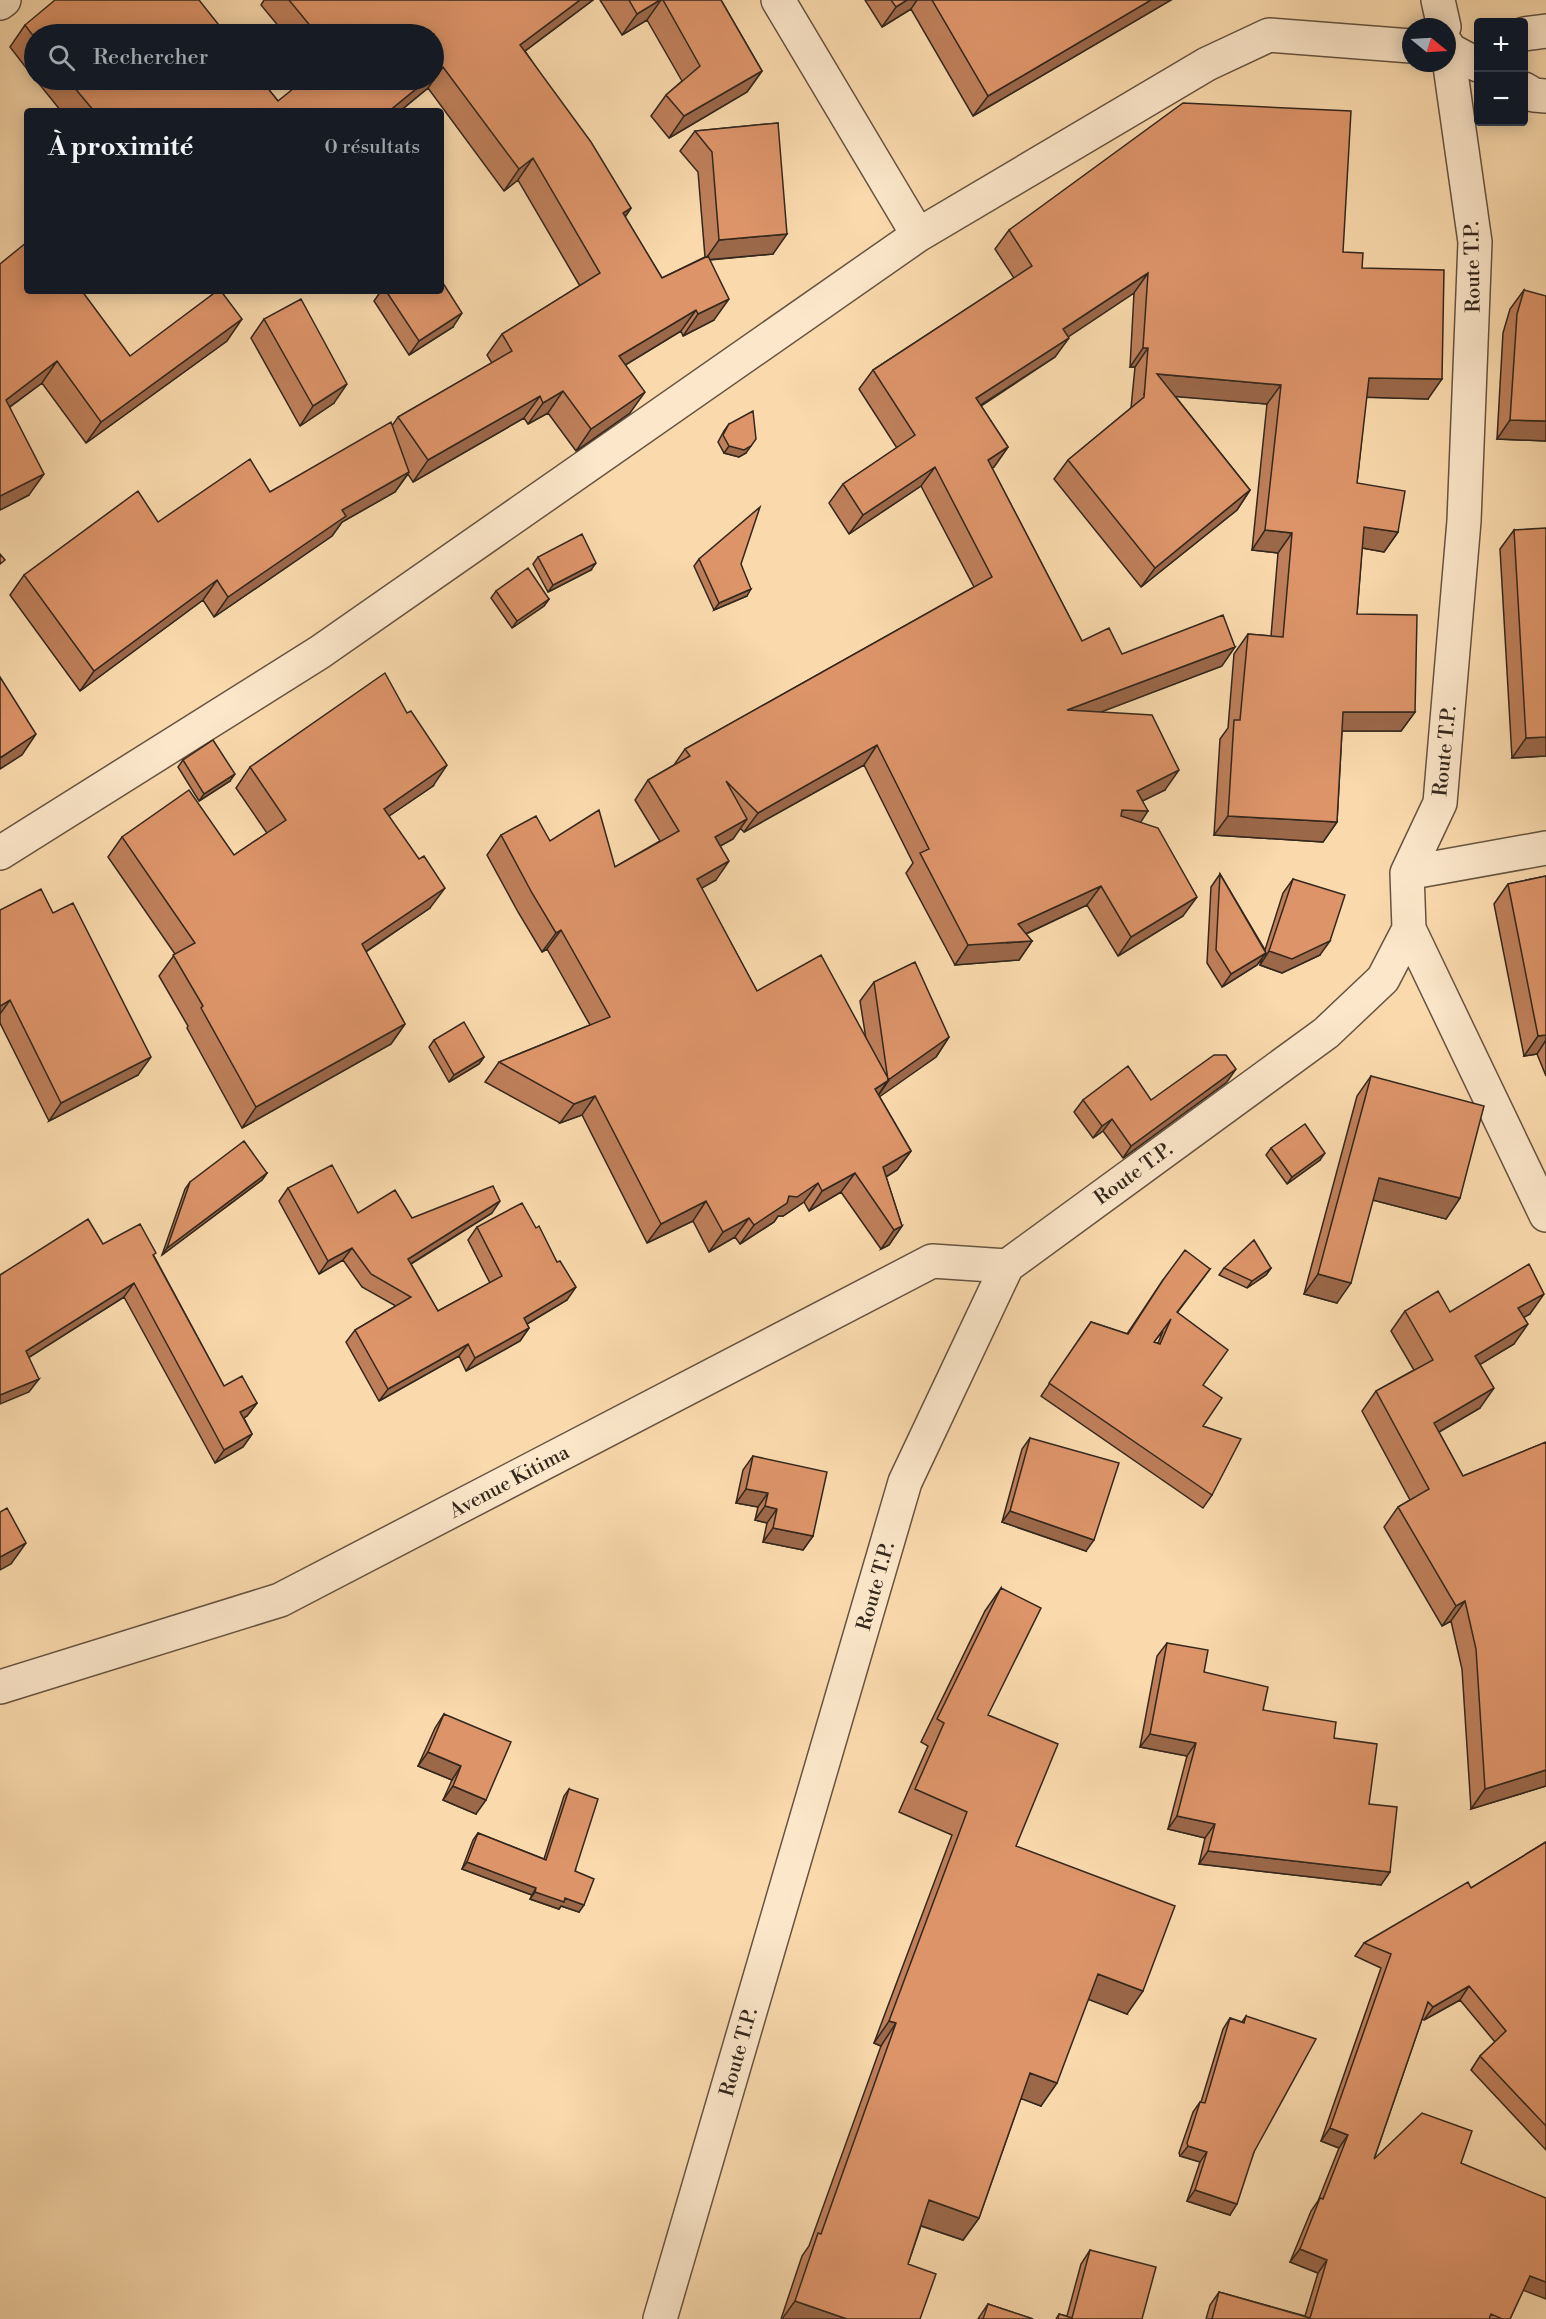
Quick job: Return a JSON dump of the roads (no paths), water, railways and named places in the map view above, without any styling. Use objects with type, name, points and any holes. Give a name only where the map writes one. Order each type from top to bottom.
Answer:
[{"type":"street","points":[[0,3],[4,0]]},
{"type":"street","points":[[778,0],[918,235]]},
{"type":"street","name":"Route T.P.","points":[[1438,0],[1444,18]]},
{"type":"street","points":[[0,852],[320,652],[918,235],[1208,64],[1269,35],[1402,45]]},
{"type":"street","points":[[1456,45],[1474,61]]},
{"type":"street","name":"Route T.P.","points":[[660,2319],[906,1482],[1007,1266],[1326,1033],[1383,979],[1409,929],[1407,873],[1440,802],[1464,521],[1475,242],[1456,69]]},
{"type":"street","points":[[1528,91],[1534,95],[1546,96]]},
{"type":"street","points":[[1407,873],[1546,848]]},
{"type":"street","points":[[1409,929],[1546,1215]]},
{"type":"street","name":"Avenue Kitima","points":[[0,1687],[280,1600],[932,1261],[1007,1266]]}]
